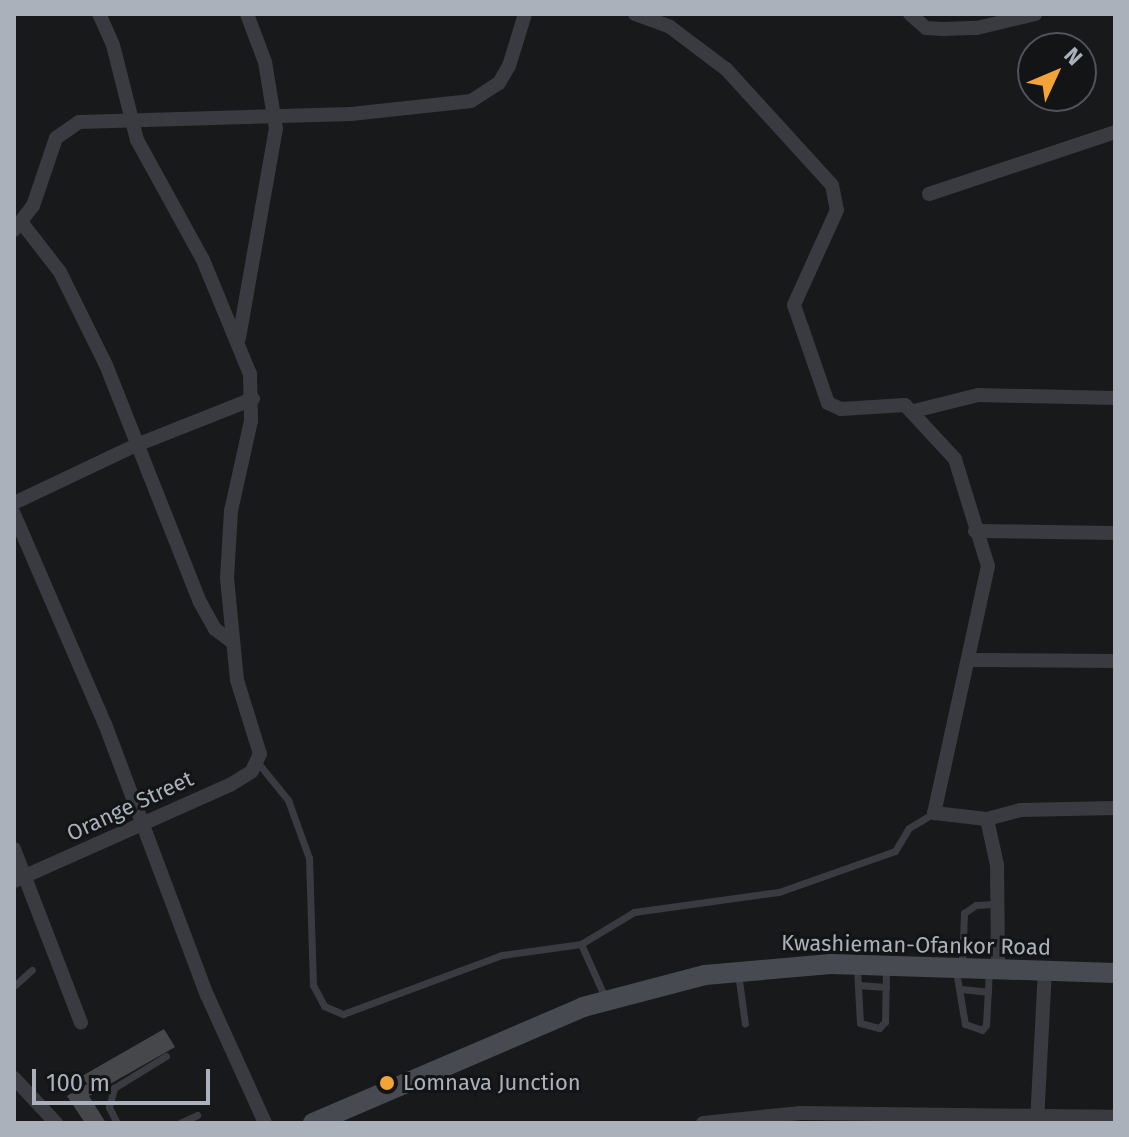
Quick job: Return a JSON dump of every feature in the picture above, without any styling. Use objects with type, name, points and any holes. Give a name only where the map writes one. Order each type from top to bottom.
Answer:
[{"type":"main road","name":"Kwashieman-Ofankor Road","points":[[313,1123],[344,1117],[606,1000],[738,971],[886,977],[959,975],[993,968],[1115,973]]},
{"type":"street","points":[[99,14],[113,45],[131,121],[239,338],[253,399],[231,511],[227,578],[232,642],[242,700],[259,746],[258,763]]},
{"type":"street","points":[[239,338],[273,160],[276,117],[265,62],[247,14]]},
{"type":"street","points":[[232,642],[209,621],[134,446],[106,365],[60,272],[18,227],[40,190],[50,150],[66,128],[79,122],[276,117],[471,101],[504,75],[525,14]]},
{"type":"street","points":[[635,14],[670,27],[726,69],[832,185],[837,210],[794,305],[828,403],[841,409],[894,402],[914,411],[955,459],[988,566],[934,813],[987,819],[1020,810],[1115,808]]},
{"type":"street","points":[[910,14],[926,28],[943,29],[977,28],[1035,14]]},
{"type":"street","points":[[929,194],[1115,132]]},
{"type":"street","points":[[914,411],[978,395],[1115,398]]},
{"type":"street","points":[[14,503],[134,446],[253,399]]},
{"type":"street","points":[[14,514],[105,724],[141,828],[207,995],[265,1123]]},
{"type":"street","points":[[975,531],[1115,533]]},
{"type":"street","points":[[968,660],[1115,661]]},
{"type":"street","name":"Orange Street","points":[[19,879],[141,828],[243,778],[258,763]]},
{"type":"street","points":[[987,819],[997,865],[998,904],[993,968]]},
{"type":"street","points":[[14,849],[19,879],[81,1023]]},
{"type":"street","points":[[1037,1119],[1045,971]]},
{"type":"street","points":[[14,1078],[56,1123]]},
{"type":"street","points":[[703,1123],[800,1113],[1037,1119],[1115,1117]]},
{"type":"lane","points":[[258,763],[288,800],[309,858],[313,985],[324,1006],[343,1014],[369,1008],[494,958],[581,944],[634,912],[767,896],[895,851],[918,819],[934,813]]},
{"type":"lane","points":[[993,968],[986,1025],[969,1029],[959,975],[964,913],[976,905],[998,904]]},
{"type":"lane","points":[[581,944],[606,1000]]},
{"type":"lane","points":[[14,986],[32,970]]},
{"type":"lane","points":[[738,971],[745,1024]]},
{"type":"lane","points":[[857,975],[857,1013],[866,1027],[879,1028],[885,1022],[886,977]]},
{"type":"lane","points":[[959,975],[988,992]]},
{"type":"lane","points":[[117,1123],[109,1107],[114,1088],[166,1056]]},
{"type":"lane","points":[[180,1123],[197,1115]]},
{"type":"building","points":[[164,1029],[175,1047],[89,1096],[106,1123],[85,1123],[67,1096],[87,1084],[82,1076]]},
{"type":"place","name":"Lomnava Junction","points":[[387,1083]]}]
